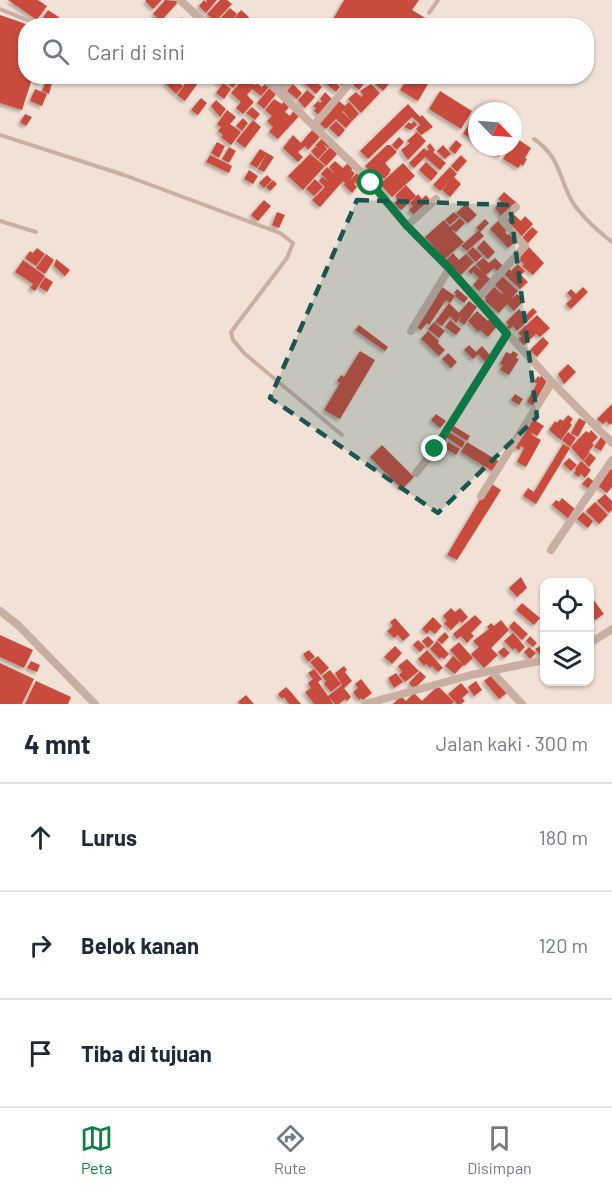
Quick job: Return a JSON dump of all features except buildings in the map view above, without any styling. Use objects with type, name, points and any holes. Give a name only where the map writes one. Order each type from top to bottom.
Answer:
[{"type":"street","points":[[180,0],[199,18]]},
{"type":"street","points":[[270,84],[365,177],[507,334],[612,443]]},
{"type":"street","points":[[280,93],[288,84]]},
{"type":"street","points":[[314,125],[349,84]]},
{"type":"street","points":[[407,226],[436,199]]},
{"type":"street","points":[[477,299],[525,246],[502,220],[516,207]]},
{"type":"street","points":[[411,332],[449,268]]},
{"type":"street","points":[[416,472],[435,449],[507,334]]},
{"type":"street","points":[[481,496],[552,382]]},
{"type":"street","points":[[551,550],[612,460]]},
{"type":"street","points":[[0,611],[19,626],[95,704]]},
{"type":"street","points":[[594,640],[612,629]]},
{"type":"street","points":[[365,704],[491,670],[540,661]]},
{"type":"street","points":[[491,670],[522,704]]},
{"type":"lane","points":[[429,14],[438,0]]},
{"type":"lane","points":[[0,9],[22,18]]},
{"type":"lane","points":[[0,135],[124,175],[280,233],[289,239],[293,243],[287,258],[231,332],[233,340],[245,354],[342,435]]},
{"type":"lane","points":[[534,139],[553,156],[574,204],[588,221],[612,242]]},
{"type":"lane","points":[[0,221],[36,232]]},
{"type":"highlighted area","points":[[357,200],[510,205],[537,417],[438,513],[270,398]]},
{"type":"route","points":[[371,183],[407,226],[449,268],[507,334],[435,449]]}]
